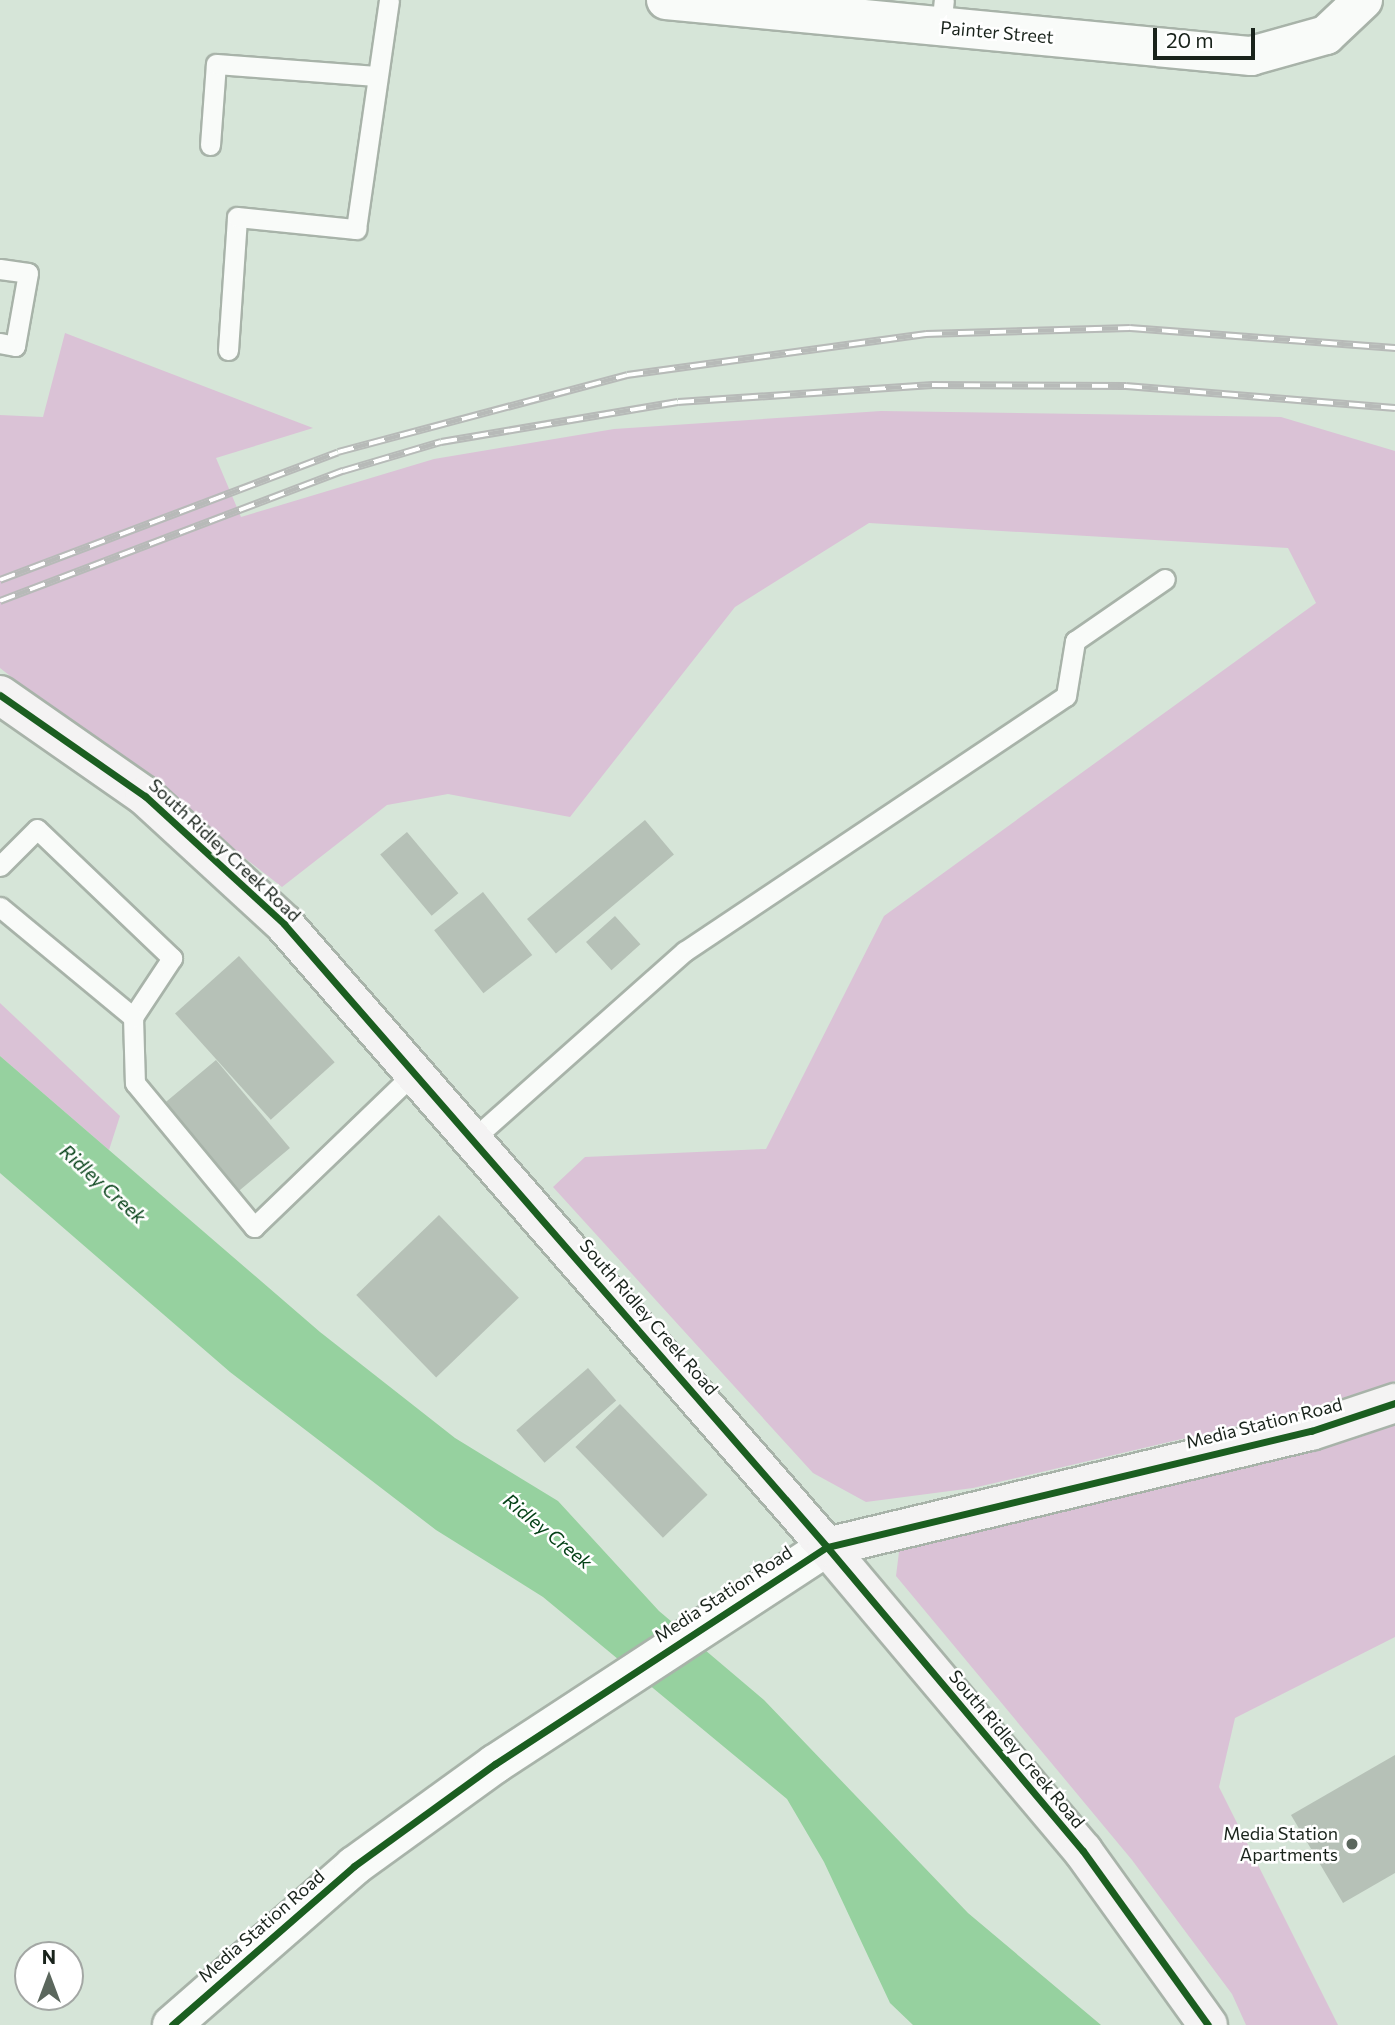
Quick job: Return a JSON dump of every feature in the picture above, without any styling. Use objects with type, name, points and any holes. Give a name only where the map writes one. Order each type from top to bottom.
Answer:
[{"type":"street","name":"Painter Street","points":[[666,0],[942,13],[1251,57],[1326,35],[1363,0]]},
{"type":"street","name":"South Ridley Creek Road","points":[[0,695],[145,796],[284,924],[827,1546],[1083,1851],[1208,2025]]},
{"type":"street","name":"Media Station Road","points":[[172,2025],[355,1866],[583,1705],[757,1589],[827,1546],[1311,1431],[1395,1403]]},
{"type":"lane","points":[[228,350],[237,216],[356,229],[388,0]]},
{"type":"lane","points":[[210,145],[216,64],[377,76]]},
{"type":"lane","points":[[0,269],[27,273],[15,346],[0,343]]},
{"type":"lane","points":[[473,1139],[685,951],[1066,696],[1075,641],[1165,579]]},
{"type":"lane","points":[[0,866],[37,829],[172,958],[133,1017],[135,1083],[254,1227],[415,1073]]},
{"type":"lane","points":[[0,907],[133,1017]]},
{"type":"shaded area","points":[[65,333],[313,428],[216,458],[241,517],[434,459],[614,429],[881,411],[1281,417],[1395,451],[1395,1381],[1309,1409],[973,1488],[866,1502],[813,1473],[553,1187],[585,1157],[766,1149],[884,916],[1316,603],[1288,548],[869,523],[735,607],[570,817],[448,794],[387,805],[282,887],[0,668],[0,415],[43,417]]},
{"type":"shaded area","points":[[0,1003],[120,1116],[109,1150],[0,1056]]},
{"type":"shaded area","points":[[1395,1421],[1395,1637],[1235,1718],[1219,1787],[1338,2025],[1246,2025],[1232,1994],[1132,1860],[896,1576],[900,1544],[1160,1489]]},
{"type":"water","name":"Ridley Creek","points":[[0,1056],[320,1332],[455,1438],[558,1501],[659,1611],[764,1700],[968,1913],[1101,2025],[913,2025],[890,2003],[824,1862],[787,1799],[543,1597],[436,1530],[230,1372],[0,1173]]},
{"type":"building","points":[[645,820],[674,854],[556,953],[527,919]]},
{"type":"building","points":[[407,832],[458,893],[432,916],[380,854]]},
{"type":"building","points":[[483,892],[532,955],[483,993],[434,930]]},
{"type":"building","points":[[615,916],[640,944],[611,970],[586,942]]},
{"type":"building","points":[[239,956],[335,1062],[271,1120],[175,1014]]},
{"type":"building","points":[[216,1060],[290,1148],[237,1192],[163,1104]]},
{"type":"building","points":[[439,1215],[519,1298],[436,1378],[356,1295]]},
{"type":"building","points":[[588,1368],[616,1400],[545,1463],[516,1430]]},
{"type":"building","points":[[620,1404],[708,1495],[663,1538],[575,1447]]},
{"type":"building","name":"Media Station Apartments","points":[[1395,1755],[1395,1873],[1343,1903],[1291,1815]]},
{"type":"railway","points":[[0,580],[338,452],[627,375],[926,334],[1130,328],[1395,348]]},
{"type":"railway","points":[[0,601],[343,471],[441,442],[678,402],[932,385],[1126,386],[1395,408]]},
{"type":"cycle path","points":[[0,695],[145,796],[284,924],[827,1547],[1083,1851],[1208,2025]]},
{"type":"cycle path","points":[[172,2025],[354,1866],[495,1764],[827,1547],[1311,1431],[1395,1403]]},
{"type":"place","name":"Media Station Apartments","points":[[1352,1844]]}]
